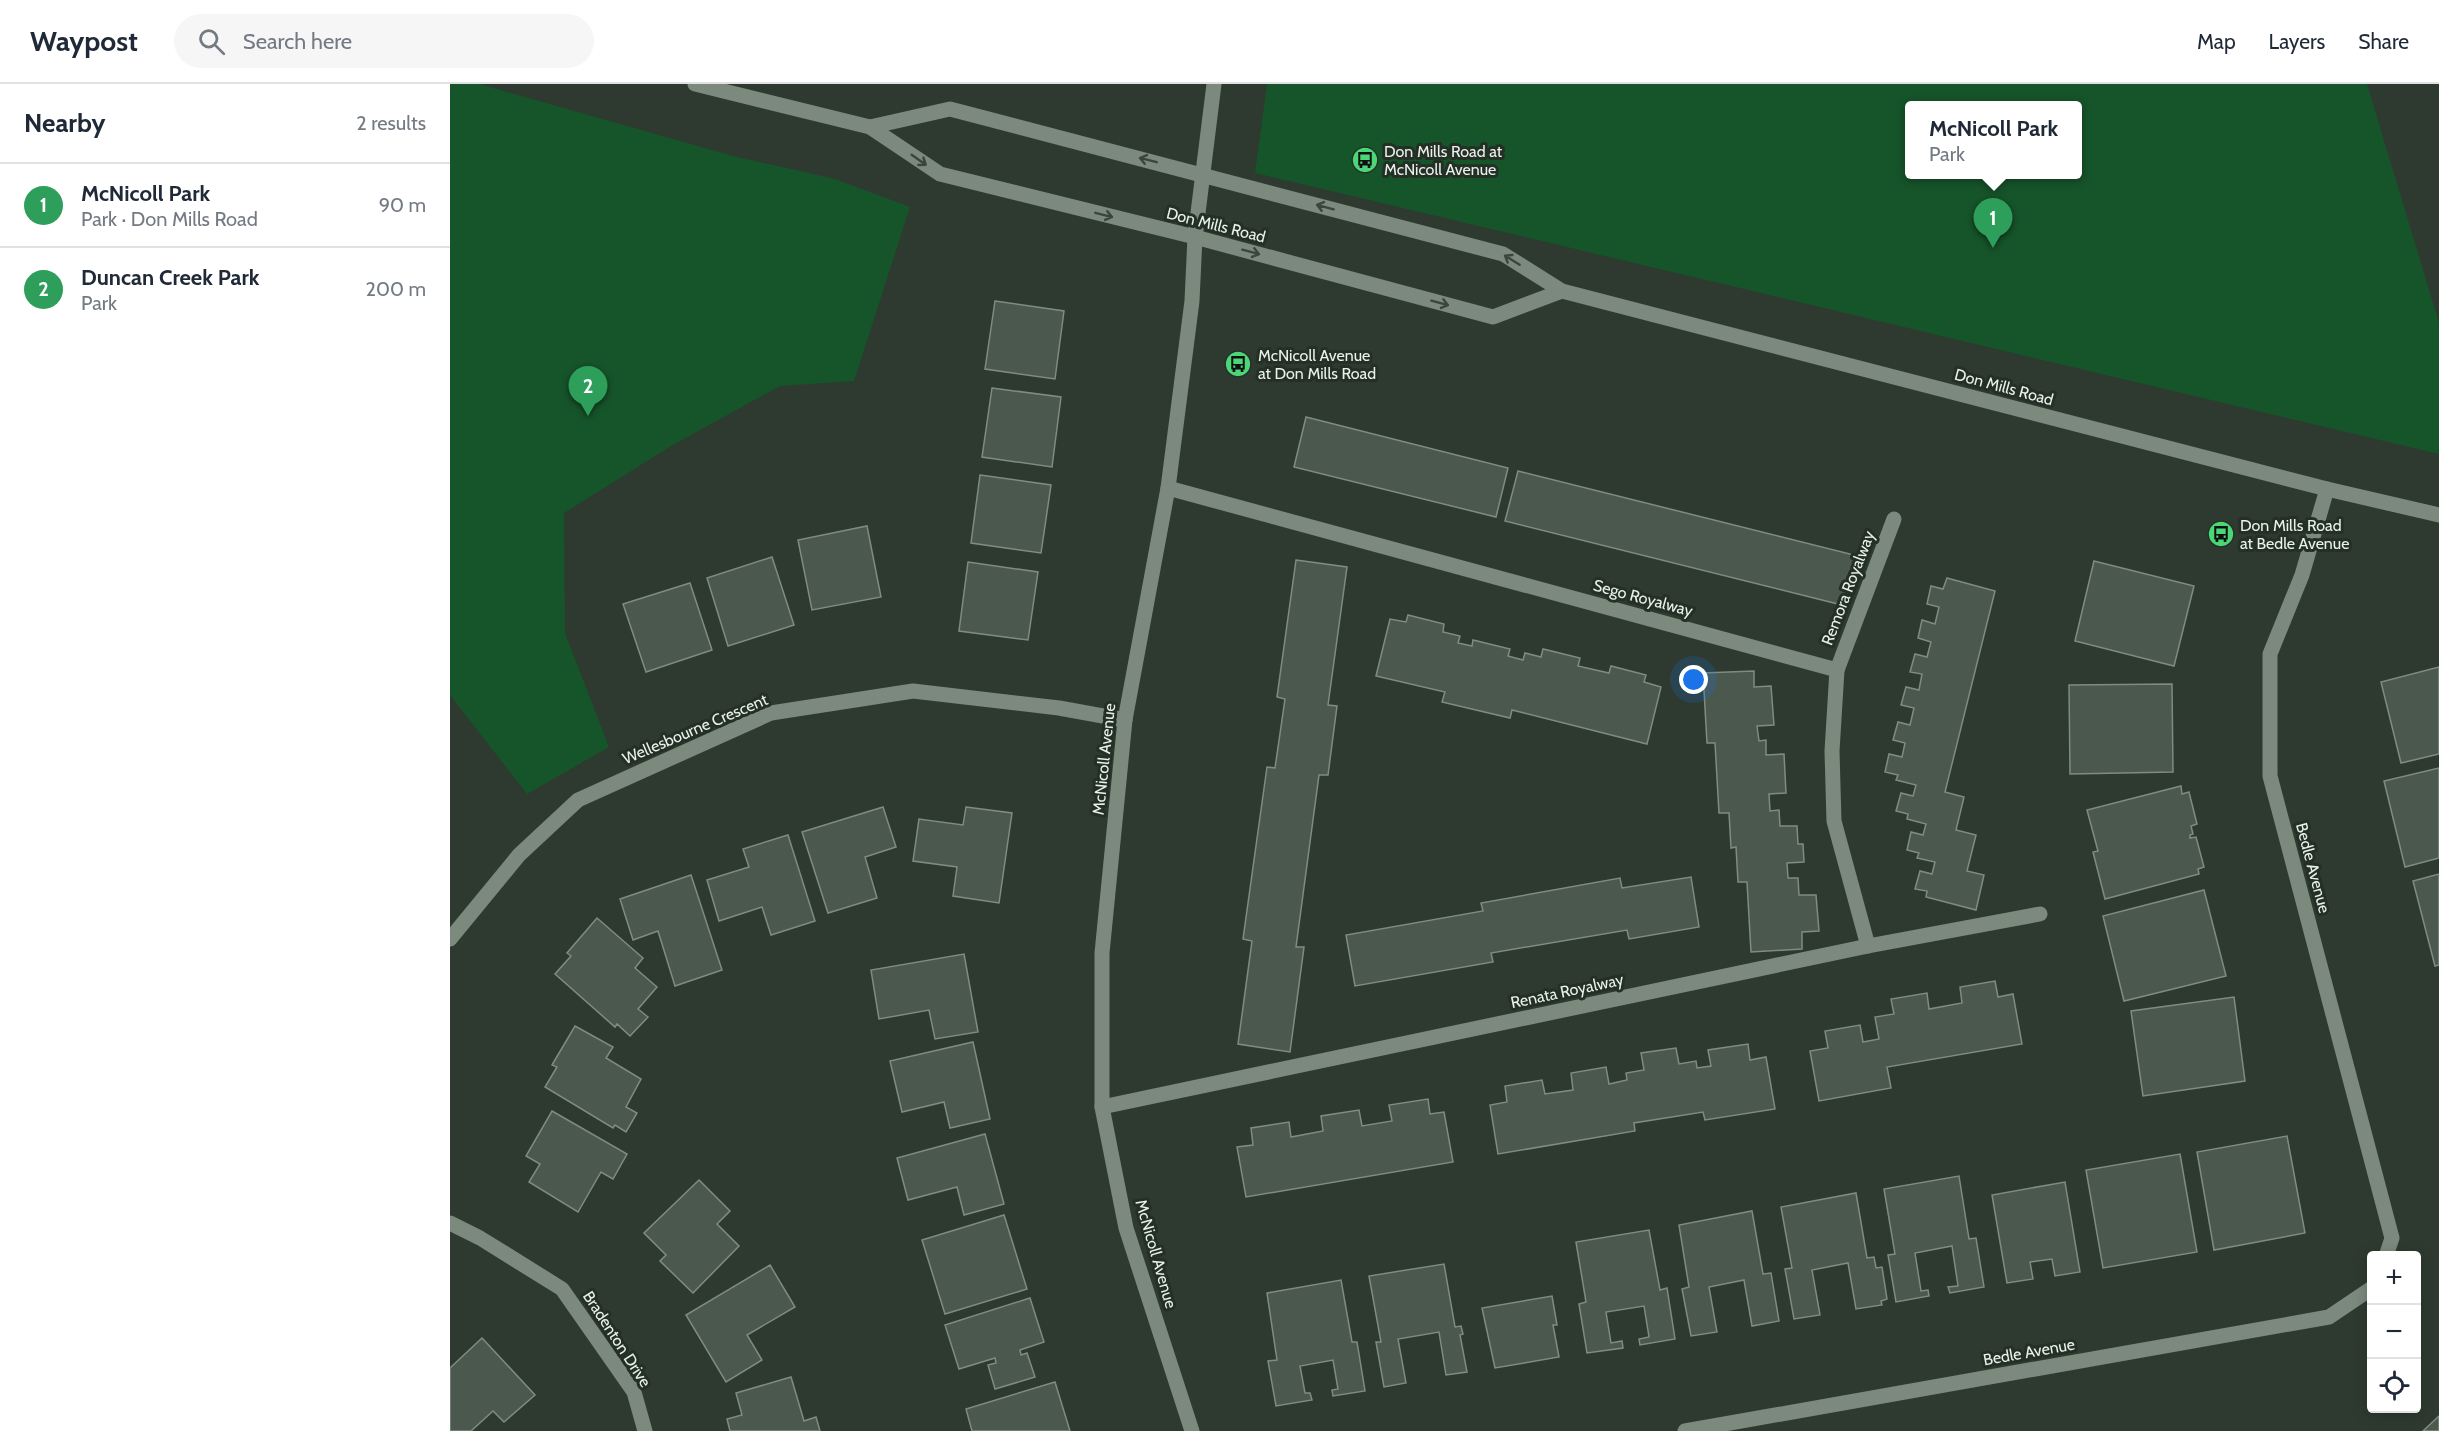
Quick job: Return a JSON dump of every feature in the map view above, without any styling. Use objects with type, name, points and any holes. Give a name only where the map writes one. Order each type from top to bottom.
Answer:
[{"type":"street","name":"Don Mills Road","points":[[695,84],[870,127],[940,174],[1195,237],[1493,317],[1562,291]]},
{"type":"street","name":"McNicoll Avenue","points":[[1192,1431],[1126,1228],[1102,1107],[1102,953],[1125,720],[1168,488],[1192,301],[1195,237],[1214,84]]},
{"type":"street","name":"Don Mills Road","points":[[870,127],[950,109],[1503,254],[1562,291],[2327,489],[2439,515]]},
{"type":"street","name":"Sego Royalway","points":[[1168,488],[1837,670]]},
{"type":"street","name":"Bedle Avenue","points":[[2327,489],[2302,575],[2270,654],[2270,776],[2392,1238],[2388,1251]]},
{"type":"street","name":"Remora Royalway","points":[[1837,670],[1894,519]]},
{"type":"street","points":[[1837,670],[1832,751],[1833,821],[1868,946]]},
{"type":"street","name":"Wellesbourne Crescent","points":[[450,939],[519,855],[578,800],[771,713],[913,691],[1059,708],[1125,720]]},
{"type":"street","name":"Renata Royalway","points":[[1102,1107],[1868,946],[2040,914]]},
{"type":"street","name":"Bradenton Drive","points":[[450,1223],[480,1238],[562,1289],[634,1392],[645,1431]]},
{"type":"street","name":"Bedle Avenue","points":[[1685,1431],[2329,1317],[2367,1291]]},
{"type":"green space","points":[[450,84],[479,84],[733,156],[835,179],[910,207],[854,381],[780,386],[671,446],[564,513],[565,633],[609,747],[527,794],[450,695]]},
{"type":"green space","points":[[1267,84],[2367,84],[2439,323],[2439,454],[1255,173]]},
{"type":"building","points":[[995,301],[1064,311],[1055,379],[985,369]]},
{"type":"building","points":[[992,388],[1061,397],[1052,467],[982,457]]},
{"type":"building","points":[[1306,417],[1508,468],[1496,517],[1294,467]]},
{"type":"building","points":[[1518,471],[1858,556],[1846,606],[1505,521]]},
{"type":"building","points":[[980,475],[1051,485],[1041,553],[971,543]]},
{"type":"building","points":[[867,526],[881,597],[812,610],[798,540]]},
{"type":"building","points":[[772,557],[794,625],[728,646],[707,578]]},
{"type":"building","points":[[1296,560],[1347,567],[1328,705],[1337,706],[1328,775],[1319,775],[1296,947],[1304,947],[1290,1052],[1238,1044],[1252,941],[1243,939],[1267,767],[1275,768],[1285,699],[1277,697]]},
{"type":"building","points":[[2094,561],[2194,586],[2174,666],[2075,641]]},
{"type":"building","points":[[968,562],[1038,572],[1028,640],[959,631]]},
{"type":"building","points":[[1947,578],[1995,591],[1945,792],[1964,797],[1956,830],[1976,835],[1967,871],[1984,875],[1976,910],[1926,897],[1927,891],[1915,889],[1920,871],[1932,874],[1935,862],[1917,858],[1919,853],[1907,850],[1911,832],[1923,835],[1926,824],[1907,819],[1908,814],[1896,811],[1901,793],[1913,796],[1916,785],[1896,780],[1898,775],[1885,772],[1889,754],[1902,757],[1905,743],[1893,740],[1898,722],[1910,725],[1914,708],[1901,705],[1906,687],[1919,690],[1922,674],[1910,672],[1915,654],[1927,657],[1931,642],[1918,638],[1922,620],[1935,624],[1939,607],[1927,604],[1931,586],[1943,589]]},
{"type":"building","points":[[690,583],[712,650],[646,672],[623,604]]},
{"type":"building","points":[[1408,615],[1444,624],[1443,632],[1460,636],[1458,643],[1472,646],[1473,640],[1510,649],[1508,656],[1523,660],[1525,653],[1541,657],[1543,649],[1580,658],[1578,666],[1609,673],[1611,666],[1646,675],[1644,682],[1661,687],[1647,744],[1512,710],[1510,718],[1442,702],[1445,692],[1376,676],[1390,619],[1406,622]]},
{"type":"building","points":[[2439,667],[2439,754],[2401,763],[2381,682]]},
{"type":"building","points":[[1754,671],[1754,687],[1771,686],[1774,725],[1757,726],[1759,741],[1766,740],[1766,755],[1784,754],[1786,793],[1769,794],[1770,811],[1779,810],[1780,826],[1797,826],[1798,844],[1803,844],[1804,862],[1787,863],[1788,878],[1798,878],[1799,895],[1816,895],[1819,931],[1802,932],[1802,949],[1751,952],[1747,882],[1738,882],[1736,847],[1731,848],[1729,813],[1719,813],[1715,743],[1707,743],[1703,673]]},
{"type":"building","points":[[2172,684],[2173,772],[2070,774],[2069,685]]},
{"type":"building","points":[[2439,768],[2439,858],[2405,867],[2384,781]]},
{"type":"building","points":[[2181,786],[2182,794],[2189,792],[2197,824],[2191,826],[2193,834],[2190,838],[2196,837],[2204,867],[2198,869],[2199,874],[2105,899],[2093,852],[2098,851],[2087,810]]},
{"type":"building","points":[[883,807],[896,847],[865,857],[877,898],[828,913],[802,832]]},
{"type":"building","points":[[966,807],[1012,813],[999,903],[953,896],[957,867],[913,861],[919,819],[963,825]]},
{"type":"building","points":[[788,835],[815,921],[771,935],[762,907],[719,921],[707,880],[749,867],[743,849]]},
{"type":"building","points":[[2439,874],[2439,965],[2435,966],[2413,881]]},
{"type":"building","points":[[691,875],[722,970],[675,986],[658,931],[633,940],[620,899]]},
{"type":"building","points":[[1691,877],[1699,927],[1629,939],[1627,930],[1491,953],[1493,962],[1355,986],[1346,935],[1483,911],[1481,903],[1620,878],[1622,888]]},
{"type":"building","points":[[2204,890],[2226,976],[2124,1001],[2103,916]]},
{"type":"building","points":[[597,918],[643,958],[635,968],[657,987],[638,1009],[648,1017],[630,1036],[617,1024],[615,1027],[555,974],[571,956],[567,953]]},
{"type":"building","points":[[964,954],[978,1032],[935,1039],[929,1010],[879,1019],[871,970]]},
{"type":"building","points":[[1995,981],[1998,997],[2013,994],[2022,1044],[1887,1067],[1891,1088],[1819,1101],[1810,1051],[1828,1048],[1825,1031],[1860,1025],[1863,1042],[1879,1039],[1875,1017],[1894,1014],[1891,999],[1927,993],[1929,1009],[1962,1003],[1960,987]]},
{"type":"building","points":[[2234,997],[2245,1081],[2143,1096],[2131,1011]]},
{"type":"building","points":[[575,1026],[613,1047],[606,1058],[641,1079],[626,1107],[637,1113],[626,1132],[615,1125],[613,1128],[545,1087],[557,1067],[552,1065]]},
{"type":"building","points":[[973,1042],[990,1119],[950,1128],[944,1102],[902,1112],[890,1061]]},
{"type":"building","points":[[1748,1044],[1750,1060],[1766,1057],[1775,1109],[1705,1120],[1703,1112],[1634,1123],[1635,1131],[1498,1154],[1490,1105],[1507,1102],[1505,1086],[1542,1080],[1545,1094],[1573,1090],[1571,1073],[1606,1067],[1609,1084],[1627,1080],[1626,1073],[1644,1070],[1641,1053],[1676,1048],[1679,1064],[1696,1061],[1697,1068],[1711,1066],[1708,1050]]},
{"type":"building","points":[[1428,1099],[1430,1114],[1444,1112],[1453,1162],[1246,1197],[1237,1147],[1253,1145],[1251,1128],[1289,1122],[1291,1137],[1323,1131],[1321,1116],[1359,1110],[1362,1126],[1392,1121],[1389,1105]]},
{"type":"building","points":[[552,1111],[627,1154],[613,1179],[601,1172],[578,1212],[529,1182],[540,1164],[526,1156]]},
{"type":"building","points":[[985,1134],[1004,1204],[964,1215],[957,1187],[908,1200],[897,1158]]},
{"type":"building","points":[[2287,1136],[2305,1233],[2214,1250],[2197,1152]]},
{"type":"building","points":[[2180,1154],[2197,1252],[2103,1268],[2086,1170]]},
{"type":"building","points":[[1959,1176],[1969,1239],[1976,1238],[1984,1287],[1950,1293],[1948,1287],[1958,1286],[1952,1246],[1915,1253],[1921,1291],[1928,1290],[1929,1296],[1896,1302],[1888,1255],[1895,1254],[1884,1189]]},
{"type":"building","points":[[699,1180],[730,1211],[717,1224],[739,1246],[693,1293],[660,1261],[666,1255],[644,1233]]},
{"type":"building","points":[[2065,1182],[2080,1272],[2055,1276],[2052,1259],[2030,1262],[2033,1279],[2007,1283],[1992,1195]]},
{"type":"building","points":[[1856,1193],[1867,1258],[1874,1257],[1876,1268],[1882,1267],[1887,1299],[1881,1301],[1882,1305],[1856,1309],[1848,1263],[1812,1270],[1820,1315],[1794,1319],[1785,1269],[1792,1268],[1781,1207]]},
{"type":"building","points":[[1752,1211],[1763,1274],[1771,1273],[1779,1321],[1752,1326],[1744,1280],[1709,1287],[1717,1332],[1691,1336],[1682,1289],[1689,1287],[1679,1225]]},
{"type":"building","points":[[1004,1215],[1027,1289],[945,1314],[922,1240]]},
{"type":"building","points":[[1649,1230],[1660,1290],[1667,1288],[1675,1339],[1640,1345],[1639,1339],[1649,1337],[1644,1306],[1606,1312],[1611,1343],[1622,1341],[1623,1348],[1587,1353],[1579,1304],[1586,1302],[1576,1242]]},
{"type":"building","points":[[1444,1264],[1455,1327],[1461,1326],[1463,1334],[1460,1335],[1467,1372],[1446,1375],[1439,1332],[1398,1339],[1406,1383],[1384,1387],[1376,1342],[1381,1342],[1369,1276]]},
{"type":"building","points":[[770,1265],[795,1307],[747,1335],[762,1360],[726,1382],[686,1315]]},
{"type":"building","points":[[1341,1280],[1352,1342],[1357,1342],[1365,1391],[1333,1396],[1332,1390],[1338,1389],[1333,1360],[1300,1366],[1305,1393],[1310,1393],[1312,1400],[1276,1406],[1268,1361],[1277,1360],[1267,1293]]},
{"type":"building","points":[[1552,1296],[1557,1325],[1553,1325],[1559,1357],[1495,1368],[1482,1308]]},
{"type":"building","points":[[1030,1298],[1044,1342],[1020,1350],[1021,1355],[1027,1353],[1035,1377],[995,1389],[988,1365],[996,1363],[995,1358],[959,1369],[945,1325]]},
{"type":"building","points":[[482,1338],[535,1395],[504,1422],[493,1411],[471,1431],[450,1431],[450,1368]]},
{"type":"building","points":[[791,1377],[804,1421],[816,1417],[820,1431],[730,1431],[727,1419],[742,1415],[736,1393]]},
{"type":"building","points":[[1055,1382],[1070,1431],[972,1431],[966,1409]]},
{"type":"building","points":[[2439,1416],[2439,1431],[2423,1431]]},
{"type":"place","name":"Don Mills Road at McNicoll Avenue","points":[[1365,160]]},
{"type":"place","name":"McNicoll Park","points":[[1993,248]]},
{"type":"place","name":"McNicoll Avenue at Don Mills Road","points":[[1238,364]]},
{"type":"place","name":"Duncan Creek Park","points":[[588,416]]},
{"type":"place","name":"Don Mills Road at Bedle Avenue","points":[[2221,534]]}]
